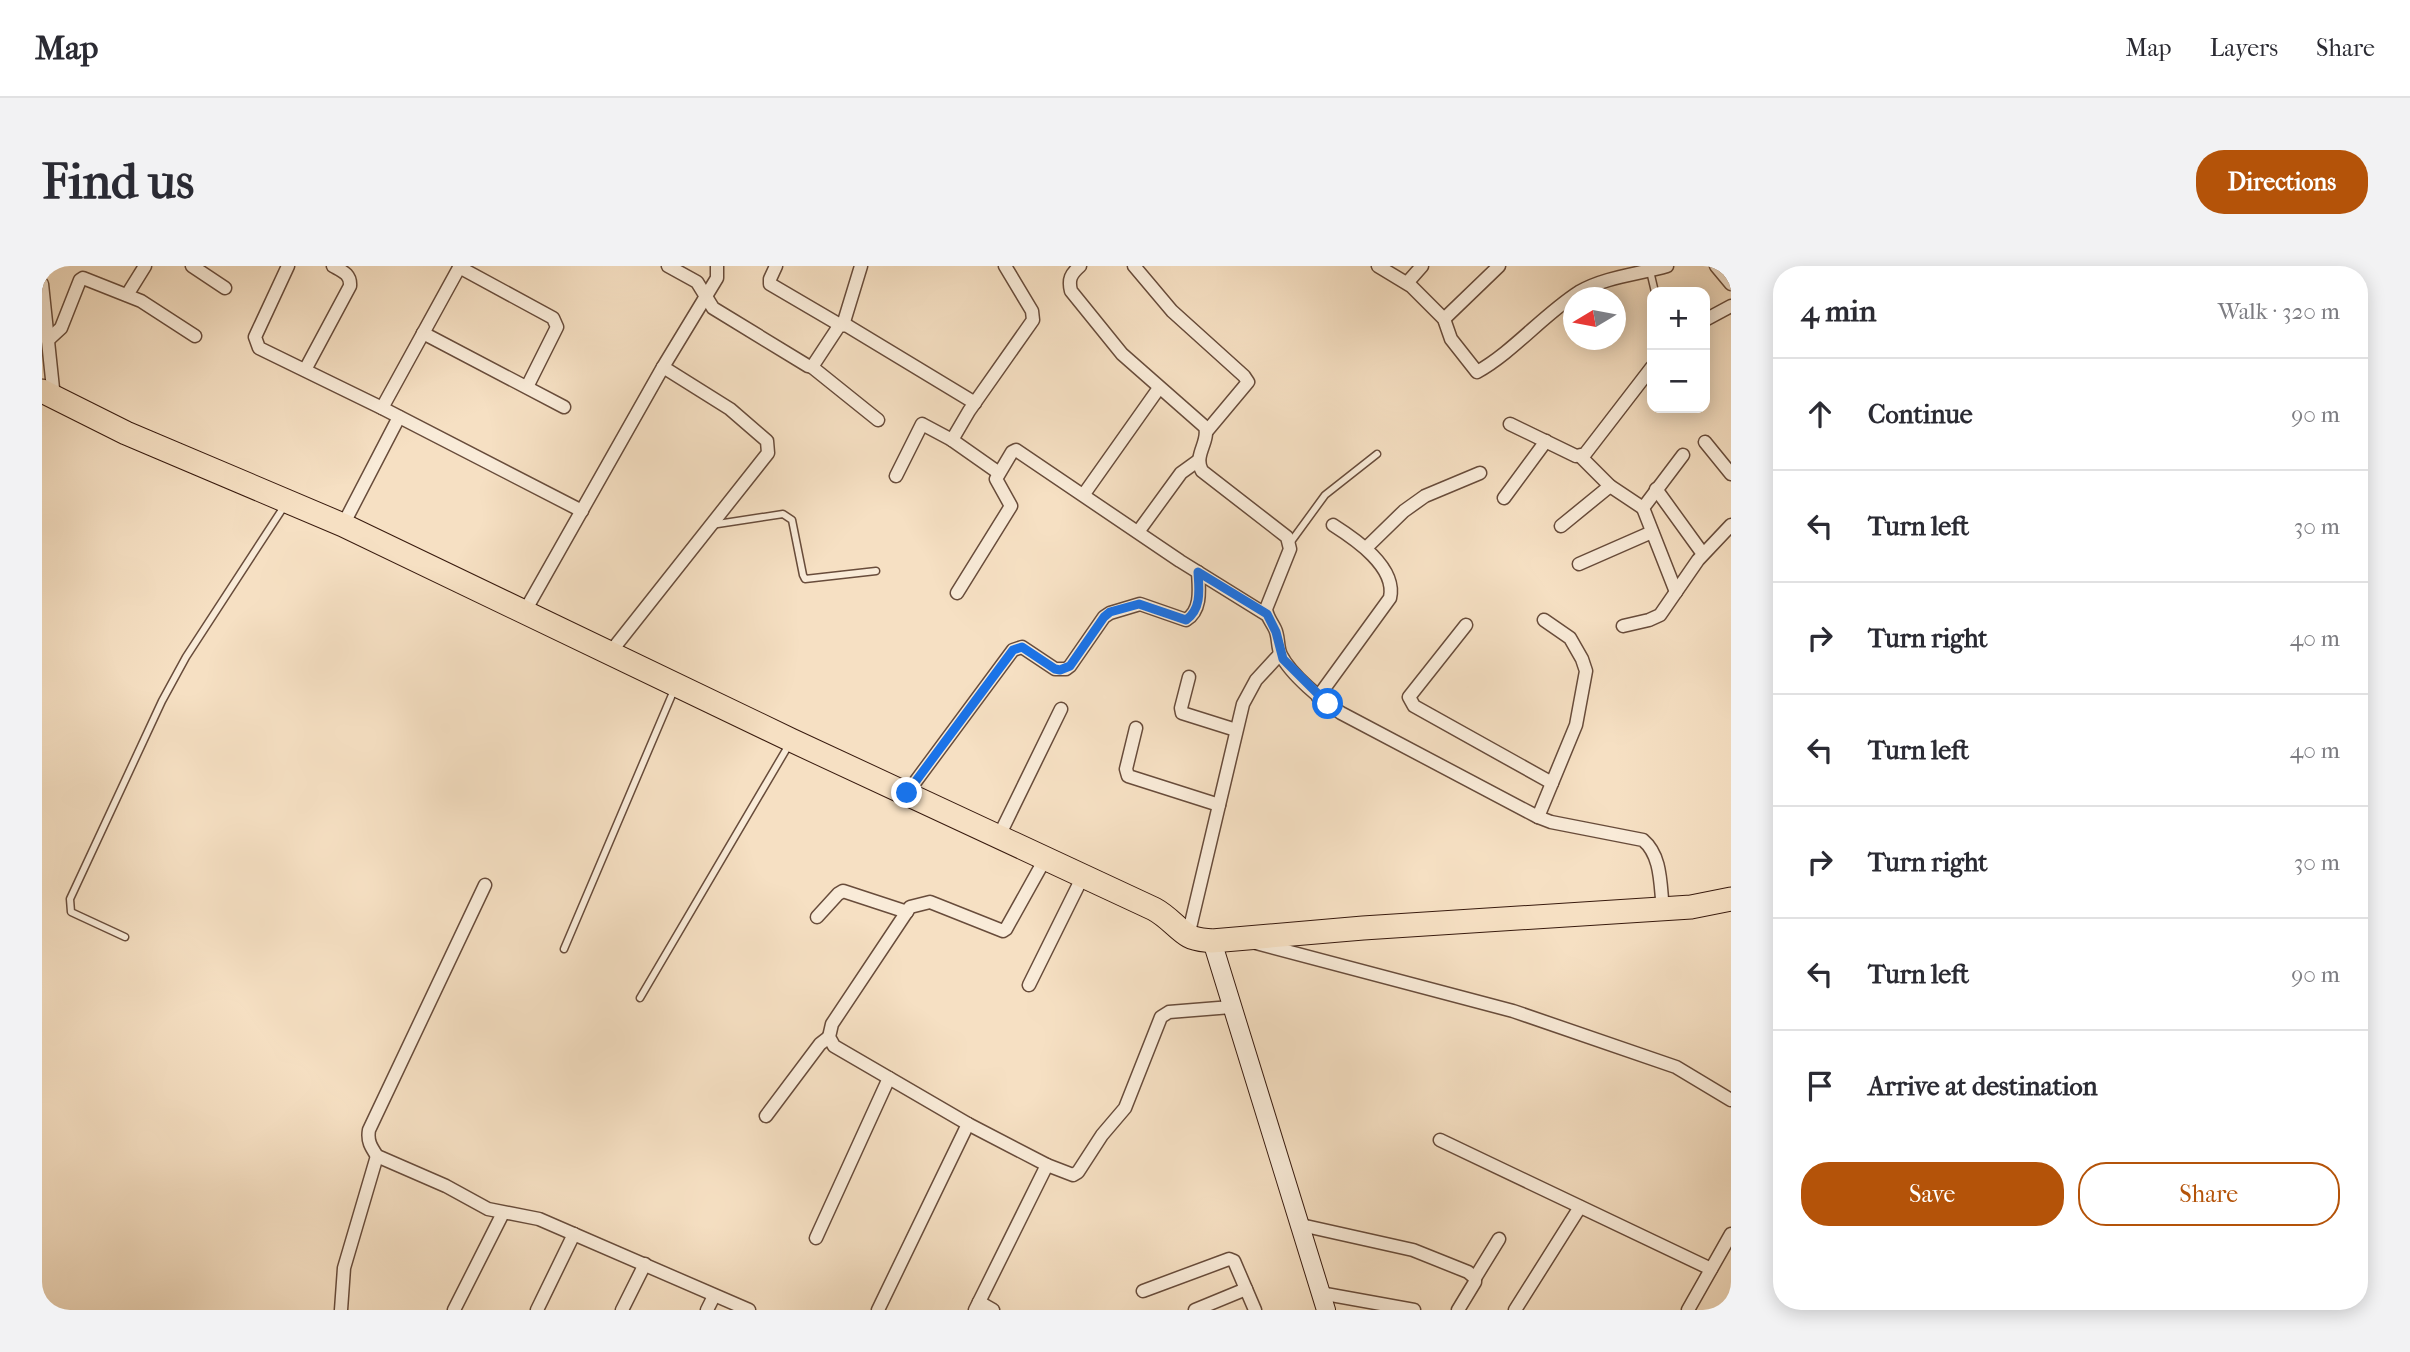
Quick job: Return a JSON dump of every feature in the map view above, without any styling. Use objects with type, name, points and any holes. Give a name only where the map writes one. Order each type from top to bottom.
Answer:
[{"type":"highway","points":[[48,395],[126,433],[343,525],[609,654],[1164,914],[1188,936],[1212,941],[1691,907],[1731,899]]},
{"type":"main road","points":[[1212,941],[1323,1301]]},
{"type":"street","points":[[127,295],[145,266]]},
{"type":"street","points":[[192,266],[225,288]]},
{"type":"street","points":[[288,266],[255,337],[259,348],[582,511]]},
{"type":"street","points":[[304,370],[350,286],[346,273],[333,266]]},
{"type":"street","points":[[668,266],[697,282],[713,308],[812,367],[878,420]]},
{"type":"street","points":[[525,611],[663,366],[717,278],[717,266]]},
{"type":"street","points":[[776,266],[770,284],[975,402]]},
{"type":"street","points":[[812,367],[842,325],[861,266]]},
{"type":"street","points":[[952,440],[975,402],[1033,320],[1032,311],[1004,266]]},
{"type":"street","points":[[1080,266],[1070,276],[1071,291],[1122,354],[1207,431]]},
{"type":"street","points":[[1134,266],[1172,312],[1248,382],[1207,431],[1199,460],[1202,471],[1280,531],[1290,543],[1290,550],[1266,609],[1276,632],[1280,654],[1318,697],[1341,713],[1538,817],[1551,822],[1643,840],[1651,847],[1656,858],[1663,909]]},
{"type":"street","points":[[1378,266],[1407,283],[1444,319],[1449,336],[1477,372],[1580,292],[1594,285],[1667,266]]},
{"type":"street","points":[[1407,283],[1422,266]]},
{"type":"street","points":[[1444,319],[1499,266]]},
{"type":"street","points":[[1716,266],[1731,284]]},
{"type":"street","points":[[382,408],[459,267],[553,318],[556,323],[557,327],[527,387]]},
{"type":"street","points":[[48,340],[61,328],[80,280],[86,279],[127,295],[195,336]]},
{"type":"street","points":[[42,284],[48,340],[48,395]]},
{"type":"street","points":[[1710,317],[1731,306]]},
{"type":"street","points":[[423,333],[564,407]]},
{"type":"street","points":[[609,654],[768,453],[767,441],[730,409],[663,366]]},
{"type":"street","points":[[1581,457],[1647,373]]},
{"type":"street","points":[[1084,495],[1159,388]]},
{"type":"street","points":[[343,525],[399,417]]},
{"type":"street","points":[[896,476],[922,424],[952,440],[999,473]]},
{"type":"street","points":[[1510,424],[1581,457],[1610,486],[1643,508],[1676,592]]},
{"type":"street","points":[[1504,498],[1546,442]]},
{"type":"street","points":[[1705,442],[1731,474]]},
{"type":"street","points":[[957,593],[1011,506],[996,482],[999,473],[1016,450],[1198,572],[1267,614]]},
{"type":"street","points":[[1643,508],[1683,455]]},
{"type":"street","points":[[1138,532],[1181,474],[1199,460]]},
{"type":"street","points":[[1366,548],[1404,511],[1425,496],[1480,473]]},
{"type":"street","points":[[1561,526],[1610,486]]},
{"type":"street","points":[[1656,489],[1703,554]]},
{"type":"street","points":[[1318,697],[1390,598],[1391,586],[1376,558],[1333,525]]},
{"type":"street","points":[[1623,625],[1655,618],[1664,610],[1703,554],[1731,525]]},
{"type":"street","points":[[1579,564],[1652,532]]},
{"type":"street","points":[[907,793],[1013,650],[1022,647],[1060,670],[1070,666],[1110,612],[1139,604],[1186,620],[1190,618],[1199,600],[1198,572]]},
{"type":"street","points":[[1538,817],[1576,725],[1586,671],[1570,638],[1544,620]]},
{"type":"street","points":[[1466,625],[1409,697],[1409,701],[1413,706],[1552,783]]},
{"type":"street","points":[[1188,936],[1248,692],[1280,654]]},
{"type":"street","points":[[1189,677],[1182,713],[1237,730]]},
{"type":"street","points":[[999,836],[1061,709]]},
{"type":"street","points":[[1136,728],[1126,769],[1128,776],[1219,805]]},
{"type":"street","points":[[766,1116],[820,1044],[829,1037],[832,1024],[910,906],[930,902],[1003,931],[1045,859]]},
{"type":"street","points":[[1029,985],[1083,876]]},
{"type":"street","points":[[485,885],[369,1130],[368,1141],[377,1156],[446,1186],[488,1209],[539,1219],[748,1310]]},
{"type":"street","points":[[817,917],[843,891],[907,912]]},
{"type":"street","points":[[1239,938],[1525,1015],[1676,1067],[1731,1100]]},
{"type":"street","points":[[829,1037],[834,1046],[968,1124],[1068,1174],[1078,1172],[1128,1102],[1161,1017],[1164,1014],[1231,1007]]},
{"type":"street","points":[[816,1238],[888,1078]]},
{"type":"street","points":[[878,1310],[968,1124]]},
{"type":"street","points":[[1440,1140],[1711,1269]]},
{"type":"street","points":[[341,1310],[344,1268],[377,1156]]},
{"type":"street","points":[[993,1310],[977,1306],[1046,1165]]},
{"type":"street","points":[[1515,1310],[1580,1207]]},
{"type":"street","points":[[454,1310],[503,1213]]},
{"type":"street","points":[[1301,1225],[1413,1250],[1468,1272],[1475,1278]]},
{"type":"street","points":[[537,1310],[574,1234]]},
{"type":"street","points":[[1692,1308],[1731,1234]]},
{"type":"street","points":[[1458,1310],[1499,1239]]},
{"type":"street","points":[[1143,1291],[1229,1259],[1234,1261],[1255,1310]]},
{"type":"street","points":[[622,1310],[645,1264]]},
{"type":"street","points":[[1195,1310],[1246,1289]]},
{"type":"street","points":[[707,1310],[714,1296]]},
{"type":"street","points":[[1323,1301],[1414,1310]]},
{"type":"lane","points":[[1650,271],[1654,287]]},
{"type":"lane","points":[[1290,543],[1325,495],[1377,454]]},
{"type":"lane","points":[[125,937],[71,912],[70,899],[162,701],[186,657],[288,502]]},
{"type":"lane","points":[[711,525],[783,514],[792,520],[805,579],[876,571]]},
{"type":"lane","points":[[564,949],[677,685]]},
{"type":"lane","points":[[640,998],[791,740]]},
{"type":"route","points":[[907,793],[1013,650],[1022,647],[1055,669],[1066,669],[1110,612],[1139,604],[1186,620],[1190,618],[1199,600],[1198,572],[1267,614],[1276,632],[1283,659],[1318,697],[1328,704]]}]
